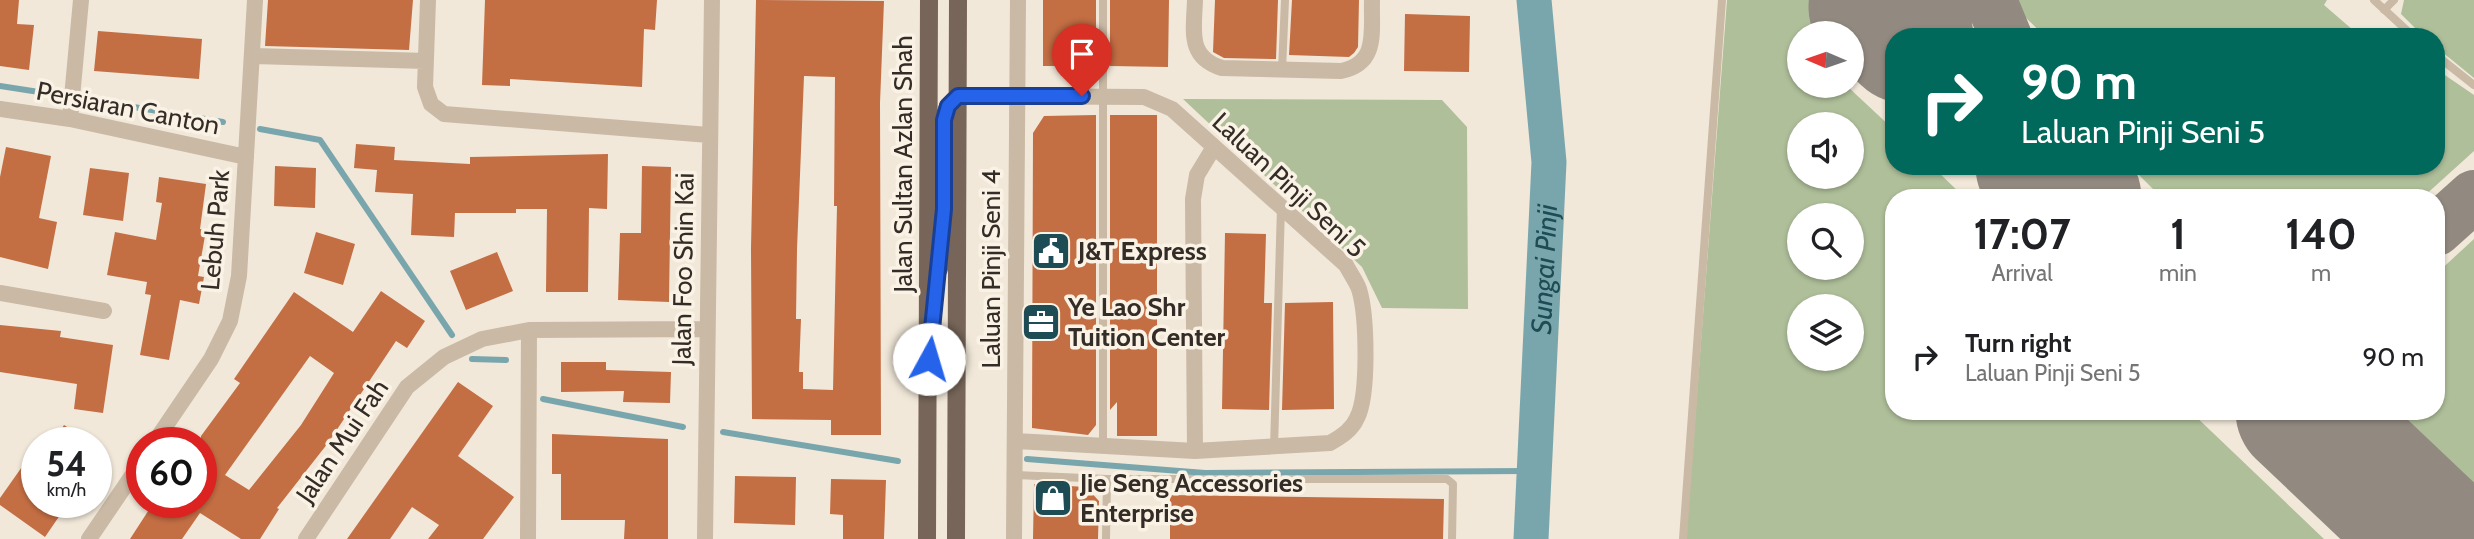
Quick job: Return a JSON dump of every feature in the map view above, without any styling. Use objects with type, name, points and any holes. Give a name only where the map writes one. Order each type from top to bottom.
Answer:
[{"type":"main road","name":"Jalan Sultan Azlan Shah","points":[[927,539],[929,0]]},
{"type":"main road","name":"Jalan Sultan Azlan Shah","points":[[956,539],[958,0]]},
{"type":"main road","points":[[929,359],[944,209],[944,120],[948,106],[958,96]]},
{"type":"street","points":[[70,119],[81,0]]},
{"type":"street","name":"Lebuh Park","points":[[165,427],[211,359],[230,321],[239,276],[255,0]]},
{"type":"street","points":[[428,0],[425,87],[431,104],[444,114],[709,135]]},
{"type":"street","name":"Jalan Foo Shin Kai","points":[[705,539],[712,0]]},
{"type":"street","name":"Laluan Pinji Seni 4","points":[[1014,539],[1017,0]]},
{"type":"street","points":[[1195,0],[1194,37],[1197,52],[1208,63],[1222,68],[1340,72],[1355,68],[1367,57],[1371,43],[1371,0]]},
{"type":"street","points":[[252,56],[426,61]]},
{"type":"street","name":"Laluan Pinji Seni 5","points":[[958,96],[1144,97],[1172,108],[1346,265],[1359,288],[1363,315],[1363,397],[1357,418],[1346,433],[1330,443],[1195,451],[1015,441]]},
{"type":"street","name":"Persiaran Canton","points":[[0,109],[70,119],[246,157]]},
{"type":"street","points":[[1195,451],[1193,199],[1197,175],[1214,147]]},
{"type":"street","points":[[0,293],[104,311]]},
{"type":"street","name":"Jalan Mui Fah","points":[[306,539],[407,387],[454,352],[482,339],[529,330],[706,329]]},
{"type":"street","points":[[527,538],[529,330]]},
{"type":"street","points":[[89,539],[126,485]]},
{"type":"lane","points":[[1103,0],[1103,447]]},
{"type":"lane","points":[[1282,70],[1285,0]]},
{"type":"lane","points":[[1682,539],[1722,0]]},
{"type":"lane","points":[[2374,0],[2404,28]]},
{"type":"lane","points":[[2384,10],[2394,0]]},
{"type":"lane","points":[[2445,62],[2474,85]]},
{"type":"lane","points":[[1274,448],[1281,207]]},
{"type":"lane","points":[[1015,475],[1107,478],[1447,479],[1453,484],[1452,539]]},
{"type":"lane","points":[[1106,539],[1107,478]]},
{"type":"green space","points":[[1727,0],[1875,0],[1855,21],[1787,21],[1787,98],[1860,98],[1885,122],[1885,175],[1941,175],[1956,189],[1885,189],[1885,420],[2199,420],[2324,539],[1686,539]]},
{"type":"green space","points":[[2007,0],[2327,0],[2324,5],[2351,28],[2037,28]]},
{"type":"green space","points":[[2404,0],[2474,0],[2474,78],[2445,54],[2445,28],[2415,28],[2401,14]]},
{"type":"green space","points":[[2445,75],[2474,95],[2474,151],[2432,189],[2153,189],[2139,175],[2445,175]]},
{"type":"green space","points":[[1183,99],[1442,100],[1467,127],[1468,309],[1382,308],[1362,267]]},
{"type":"green space","points":[[2474,239],[2474,493],[2397,420],[2445,420],[2445,266]]},
{"type":"building","points":[[0,0],[19,0],[17,24],[34,25],[29,70],[0,66]]},
{"type":"building","points":[[268,0],[413,0],[409,50],[265,46]]},
{"type":"building","points":[[485,0],[657,0],[655,30],[644,29],[642,87],[510,79],[510,86],[482,85]]},
{"type":"building","points":[[756,0],[884,1],[880,103],[881,435],[831,435],[831,420],[752,419],[751,248]],"holes":[[[804,76],[835,77],[834,206],[837,206],[833,390],[803,389],[803,372],[799,372],[801,319],[796,319]]]},
{"type":"building","points":[[1043,0],[1096,0],[1096,66],[1043,66]]},
{"type":"building","points":[[1110,0],[1169,0],[1168,67],[1110,66]]},
{"type":"building","points":[[1215,0],[1278,0],[1276,59],[1224,58],[1213,52]]},
{"type":"building","points":[[1292,0],[1359,0],[1358,47],[1354,53],[1349,57],[1289,55]]},
{"type":"building","points":[[1405,14],[1470,16],[1469,72],[1404,71]]},
{"type":"building","points":[[98,31],[202,39],[199,79],[94,71]]},
{"type":"building","points":[[1096,115],[1096,425],[1088,435],[1032,428],[1033,133],[1044,116]]},
{"type":"building","points":[[1110,115],[1157,115],[1157,436],[1117,436],[1117,402],[1110,410]]},
{"type":"building","points":[[356,144],[395,147],[394,160],[470,164],[470,157],[608,154],[607,209],[589,208],[588,292],[546,292],[547,209],[516,209],[516,213],[455,213],[454,237],[411,235],[413,194],[375,192],[377,170],[354,168]]},
{"type":"building","points":[[6,147],[51,156],[39,218],[57,222],[48,269],[0,257],[0,177]]},
{"type":"building","points":[[275,166],[316,168],[315,208],[274,206]]},
{"type":"building","points":[[642,166],[671,167],[669,302],[618,300],[620,233],[641,233]]},
{"type":"building","points":[[90,168],[129,173],[123,221],[83,215]]},
{"type":"building","points":[[159,177],[206,184],[200,229],[206,230],[198,276],[204,277],[199,304],[180,300],[169,360],[140,355],[151,295],[145,294],[147,282],[107,275],[115,232],[156,240],[162,203],[156,202]]},
{"type":"building","points":[[316,232],[355,244],[343,285],[304,273]]},
{"type":"building","points":[[1225,233],[1266,234],[1264,303],[1272,303],[1269,410],[1222,409]]},
{"type":"building","points":[[497,252],[513,291],[466,310],[450,271]]},
{"type":"building","points":[[381,291],[425,321],[407,348],[396,341],[328,443],[277,508],[279,509],[260,539],[241,539],[208,518],[217,518],[217,427],[208,427],[240,383],[234,379],[294,292],[353,332]],"holes":[[[310,356],[334,373],[301,425],[249,490],[225,475]]]},
{"type":"building","points":[[1333,302],[1334,409],[1282,410],[1285,303]]},
{"type":"building","points":[[0,325],[61,331],[60,337],[113,345],[103,413],[74,409],[77,384],[0,372]]},
{"type":"building","points":[[561,362],[606,362],[606,370],[671,372],[670,403],[623,402],[624,391],[561,392]]},
{"type":"building","points":[[458,382],[493,406],[458,456],[514,497],[483,539],[428,539],[439,525],[412,507],[390,539],[347,539]]},
{"type":"building","points":[[552,434],[668,439],[668,539],[624,539],[625,520],[561,520],[561,474],[552,474]]},
{"type":"building","points":[[21,468],[21,518],[58,518],[45,537],[0,505],[0,498]]},
{"type":"building","points":[[735,476],[796,477],[795,525],[734,523]]},
{"type":"building","points":[[831,479],[886,480],[884,539],[843,539],[843,515],[830,514]]},
{"type":"building","points":[[1034,484],[1086,487],[1099,501],[1098,539],[1033,539]]},
{"type":"building","points":[[1170,495],[1444,499],[1443,539],[1170,539]]},
{"type":"building","points":[[144,518],[197,518],[182,539],[130,539]]},
{"type":"waterway","name":"Sungai Pinji","points":[[1531,539],[1549,162],[1534,0]]},
{"type":"waterway","points":[[0,86],[52,94]]},
{"type":"waterway","points":[[80,98],[223,122]]},
{"type":"waterway","points":[[260,129],[320,140],[452,335]]},
{"type":"waterway","points":[[472,359],[506,360]]},
{"type":"waterway","points":[[543,399],[683,427]]},
{"type":"waterway","points":[[723,432],[898,461]]},
{"type":"waterway","points":[[1027,459],[1205,473],[1532,471]]},
{"type":"taxiway","points":[[1891,28],[1910,0]]},
{"type":"taxiway","points":[[1985,0],[1994,8],[2002,28]]},
{"type":"taxiway","points":[[2045,175],[2064,189]]},
{"type":"taxiway","points":[[2445,222],[2474,196]]},
{"type":"taxiway","points":[[2333,420],[2336,430],[2370,477]]},
{"type":"runway","points":[[1875,7],[1897,28]]},
{"type":"runway","points":[[2051,175],[2066,189]]},
{"type":"runway","points":[[2311,420],[2437,539]]},
{"type":"place","name":"J&T Express","points":[[1051,251]]},
{"type":"place","name":"Ye Lao Shr Tuition Center","points":[[1041,322]]},
{"type":"place","name":"Jie Seng Accessories Enterprise","points":[[1053,498]]},
{"type":"route","points":[[929,359],[943,234],[944,120],[948,106],[958,96],[1082,96]]}]
